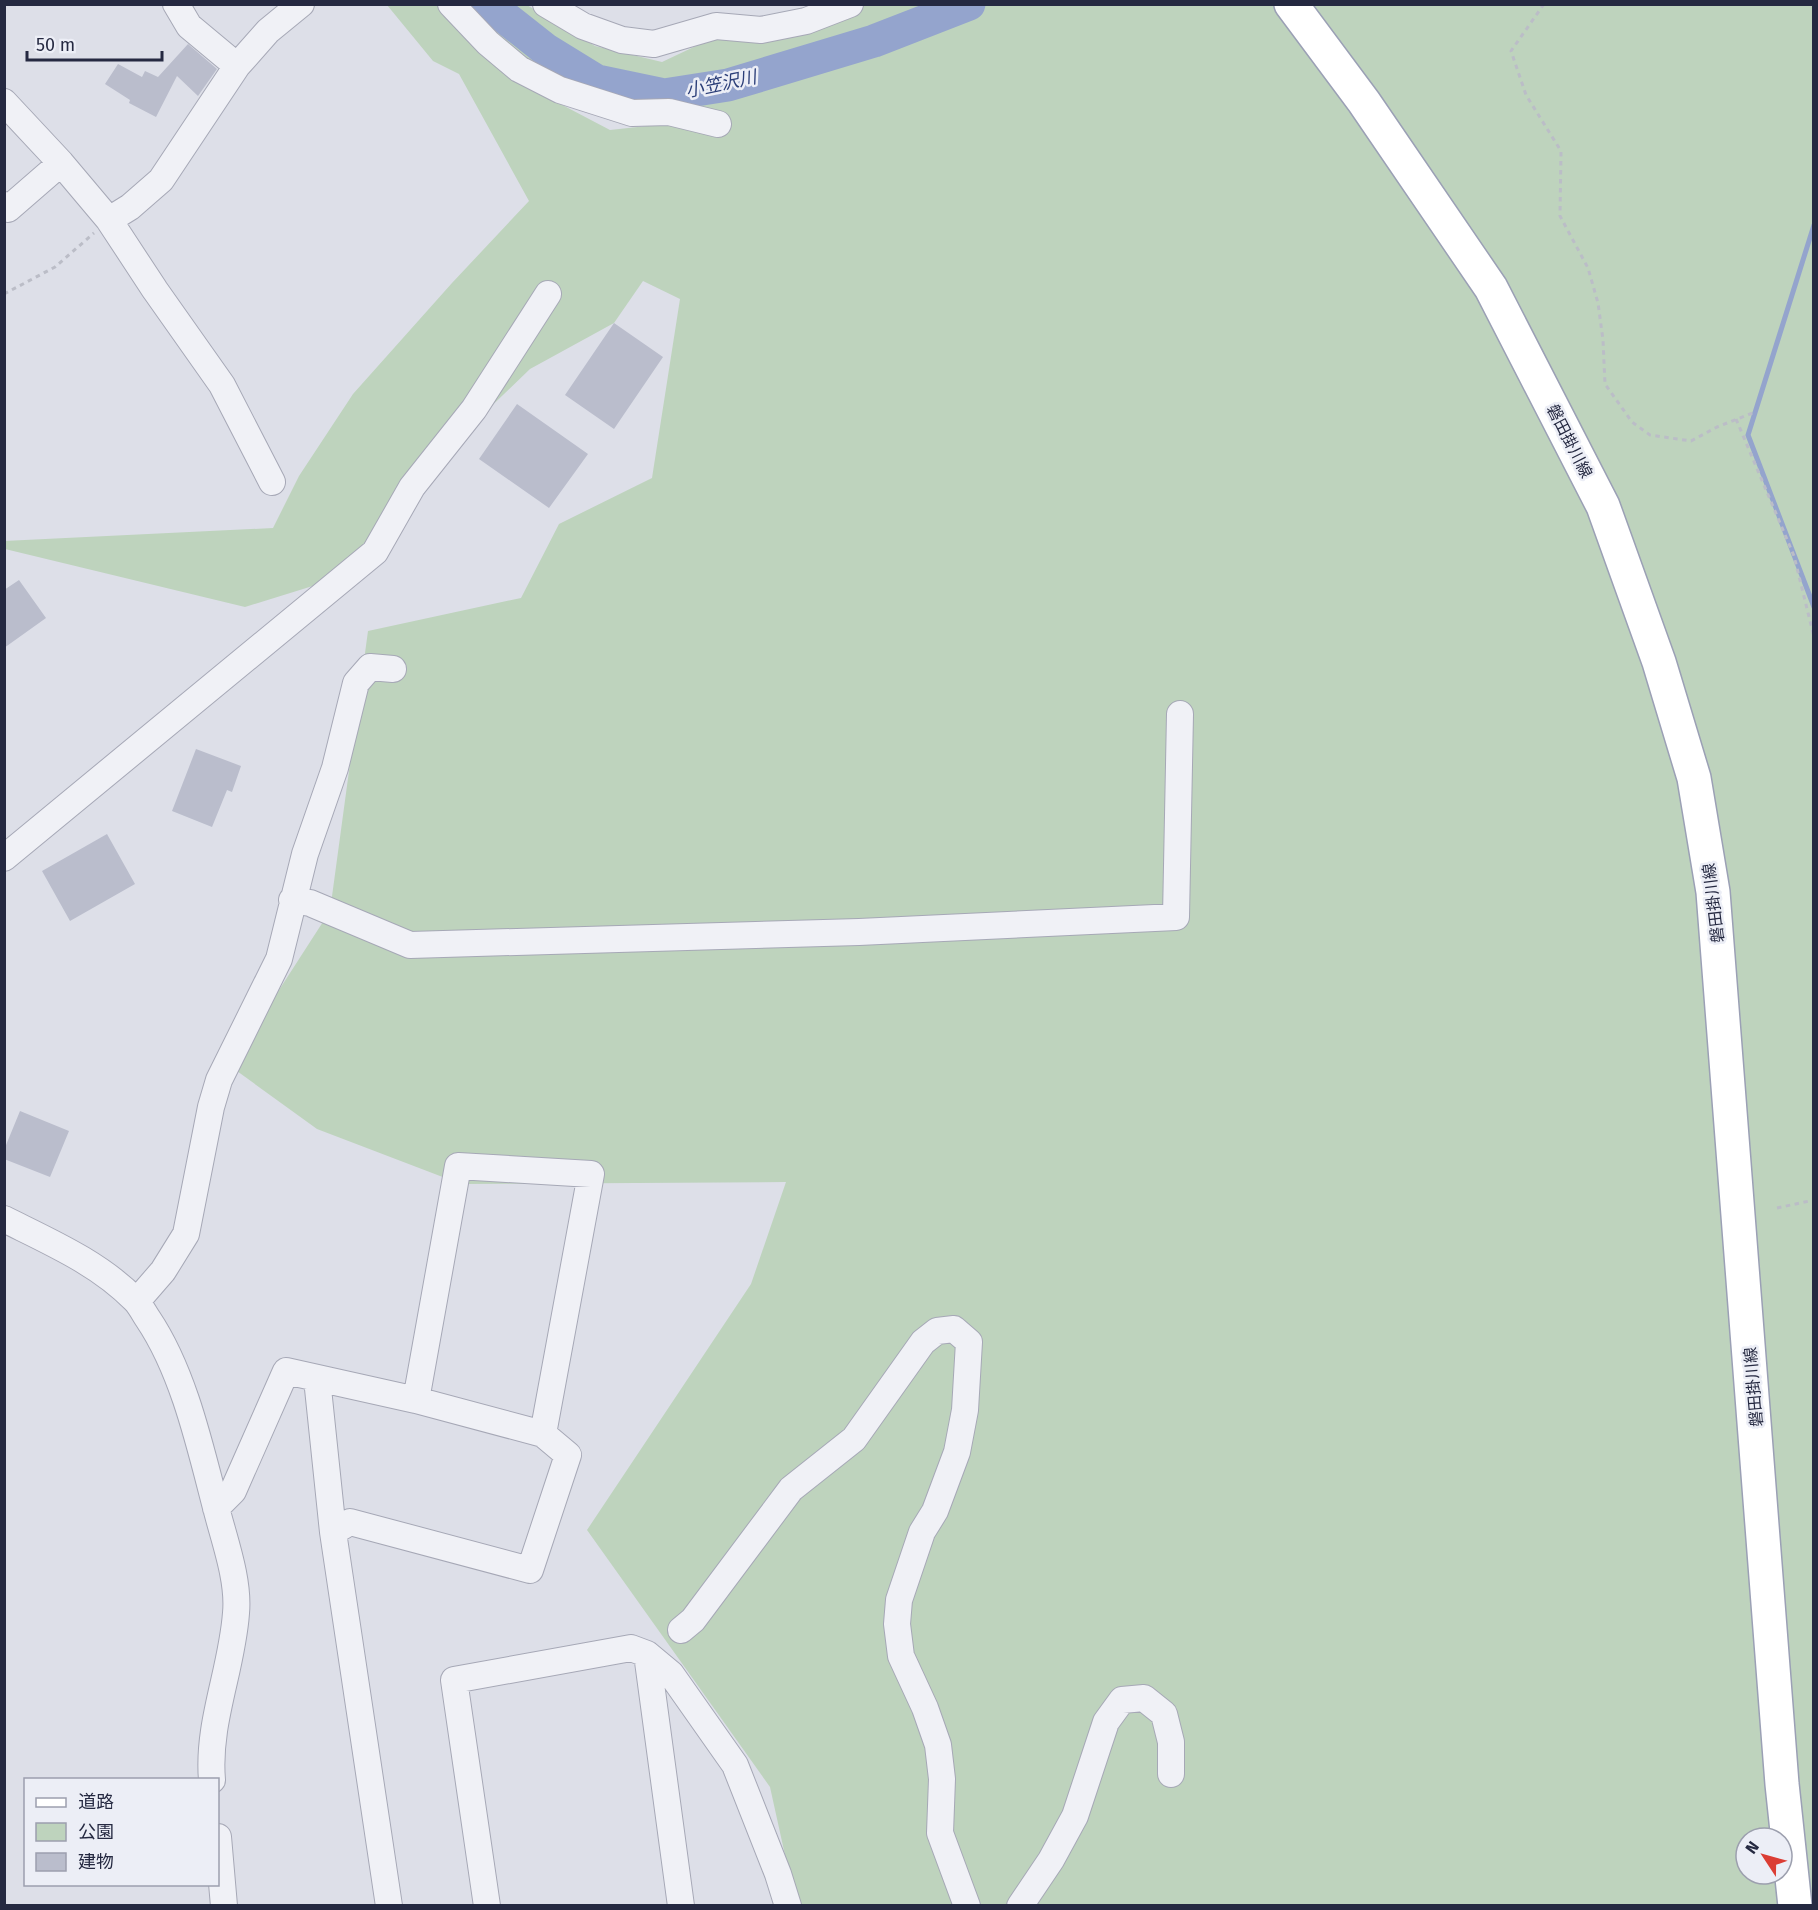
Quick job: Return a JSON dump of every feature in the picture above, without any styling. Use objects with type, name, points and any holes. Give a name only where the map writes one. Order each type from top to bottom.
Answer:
[{"type":"main road","name":"磐田掛川線","points":[[1291,4],[1364,102],[1491,288],[1603,506],[1659,662],[1694,778],[1713,892],[1782,1784],[1795,1905]]},
{"type":"street","points":[[176,4],[189,26],[237,66]]},
{"type":"street","points":[[109,220],[129,207],[161,180],[237,66],[268,31],[301,4]]},
{"type":"street","points":[[451,4],[488,43],[519,69],[560,90],[632,113],[669,112],[718,124]]},
{"type":"street","points":[[546,4],[583,26],[622,40],[654,44],[716,26],[761,30],[806,21],[850,4]]},
{"type":"street","points":[[4,102],[61,163],[109,220],[155,290],[222,384],[272,482]]},
{"type":"street","points":[[4,205],[8,209],[61,163]]},
{"type":"street","points":[[4,858],[375,552],[412,487],[474,409],[548,294]]},
{"type":"street","points":[[137,1301],[163,1271],[186,1234],[211,1107],[219,1080],[279,959],[292,900],[305,854],[335,768],[356,683],[370,667],[393,669]]},
{"type":"street","points":[[292,900],[310,903],[410,945],[848,933],[1176,917],[1180,714]]},
{"type":"street","points":[[416,1400],[458,1166],[591,1174],[543,1434]]},
{"type":"street","points":[[4,1219],[98,1268],[137,1301],[161,1337],[179,1380],[232,1569],[237,1611],[229,1667],[215,1719],[212,1778]]},
{"type":"street","points":[[681,1630],[693,1620],[791,1489],[854,1439],[923,1342],[937,1331],[954,1329],[969,1342],[965,1410],[957,1452],[935,1511],[922,1532],[899,1600],[897,1624],[901,1656],[925,1708],[938,1745],[942,1779],[940,1833],[967,1905]]},
{"type":"street","points":[[216,1508],[233,1491],[286,1371],[416,1400],[543,1434],[568,1455],[530,1570],[350,1522],[333,1532]]},
{"type":"street","points":[[317,1379],[333,1532],[389,1905]]},
{"type":"street","points":[[487,1905],[454,1680],[631,1648],[647,1654],[671,1674],[735,1765],[788,1905]]},
{"type":"street","points":[[647,1654],[681,1905]]},
{"type":"street","points":[[1020,1905],[1051,1860],[1075,1816],[1106,1722],[1122,1700],[1144,1698],[1164,1714],[1171,1742],[1171,1774]]},
{"type":"street","points":[[219,1848],[224,1905]]},
{"type":"path","points":[[1544,4],[1511,51],[1526,95],[1561,151],[1560,216],[1592,280],[1603,340],[1605,384],[1632,422],[1650,435],[1691,441],[1717,427],[1755,412]]},
{"type":"path","points":[[4,294],[56,267],[109,220]]},
{"type":"path","points":[[1736,419],[1794,556],[1814,637]]},
{"type":"path","points":[[1777,1209],[1814,1200]]},
{"type":"green space","points":[[846,4],[1813,5],[1813,1905],[796,1905],[770,1787],[587,1530],[751,1284],[786,1182],[461,1184],[317,1129],[230,1066],[330,911],[368,631],[521,598],[559,524],[652,478],[680,299],[643,281],[614,323],[530,369],[427,468],[348,575],[245,607],[5,549],[4,541],[273,528],[299,476],[353,394],[529,201],[459,74],[433,61],[387,5],[527,5],[595,46],[662,62],[734,28]],"holes":[[[505,75],[720,118],[610,130]]]},
{"type":"building","points":[[188,44],[217,69],[198,96],[177,76],[156,117],[129,103],[130,100],[105,84],[118,64],[142,77],[145,71],[158,77]]},
{"type":"building","points":[[614,323],[663,357],[614,429],[565,395]]},
{"type":"building","points":[[517,404],[588,454],[549,508],[479,459]]},
{"type":"building","points":[[19,580],[46,618],[4,648],[4,590]]},
{"type":"building","points":[[196,749],[241,766],[232,792],[227,790],[212,827],[172,811]]},
{"type":"building","points":[[107,834],[135,884],[70,921],[42,871]]},
{"type":"building","points":[[20,1111],[69,1131],[50,1177],[4,1159],[4,1150]]},
{"type":"waterway","name":"小笠沢川","points":[[488,4],[545,49],[597,81],[664,95],[728,85],[874,41],[969,4]]},
{"type":"waterway","points":[[1814,225],[1748,435],[1814,607]]}]
